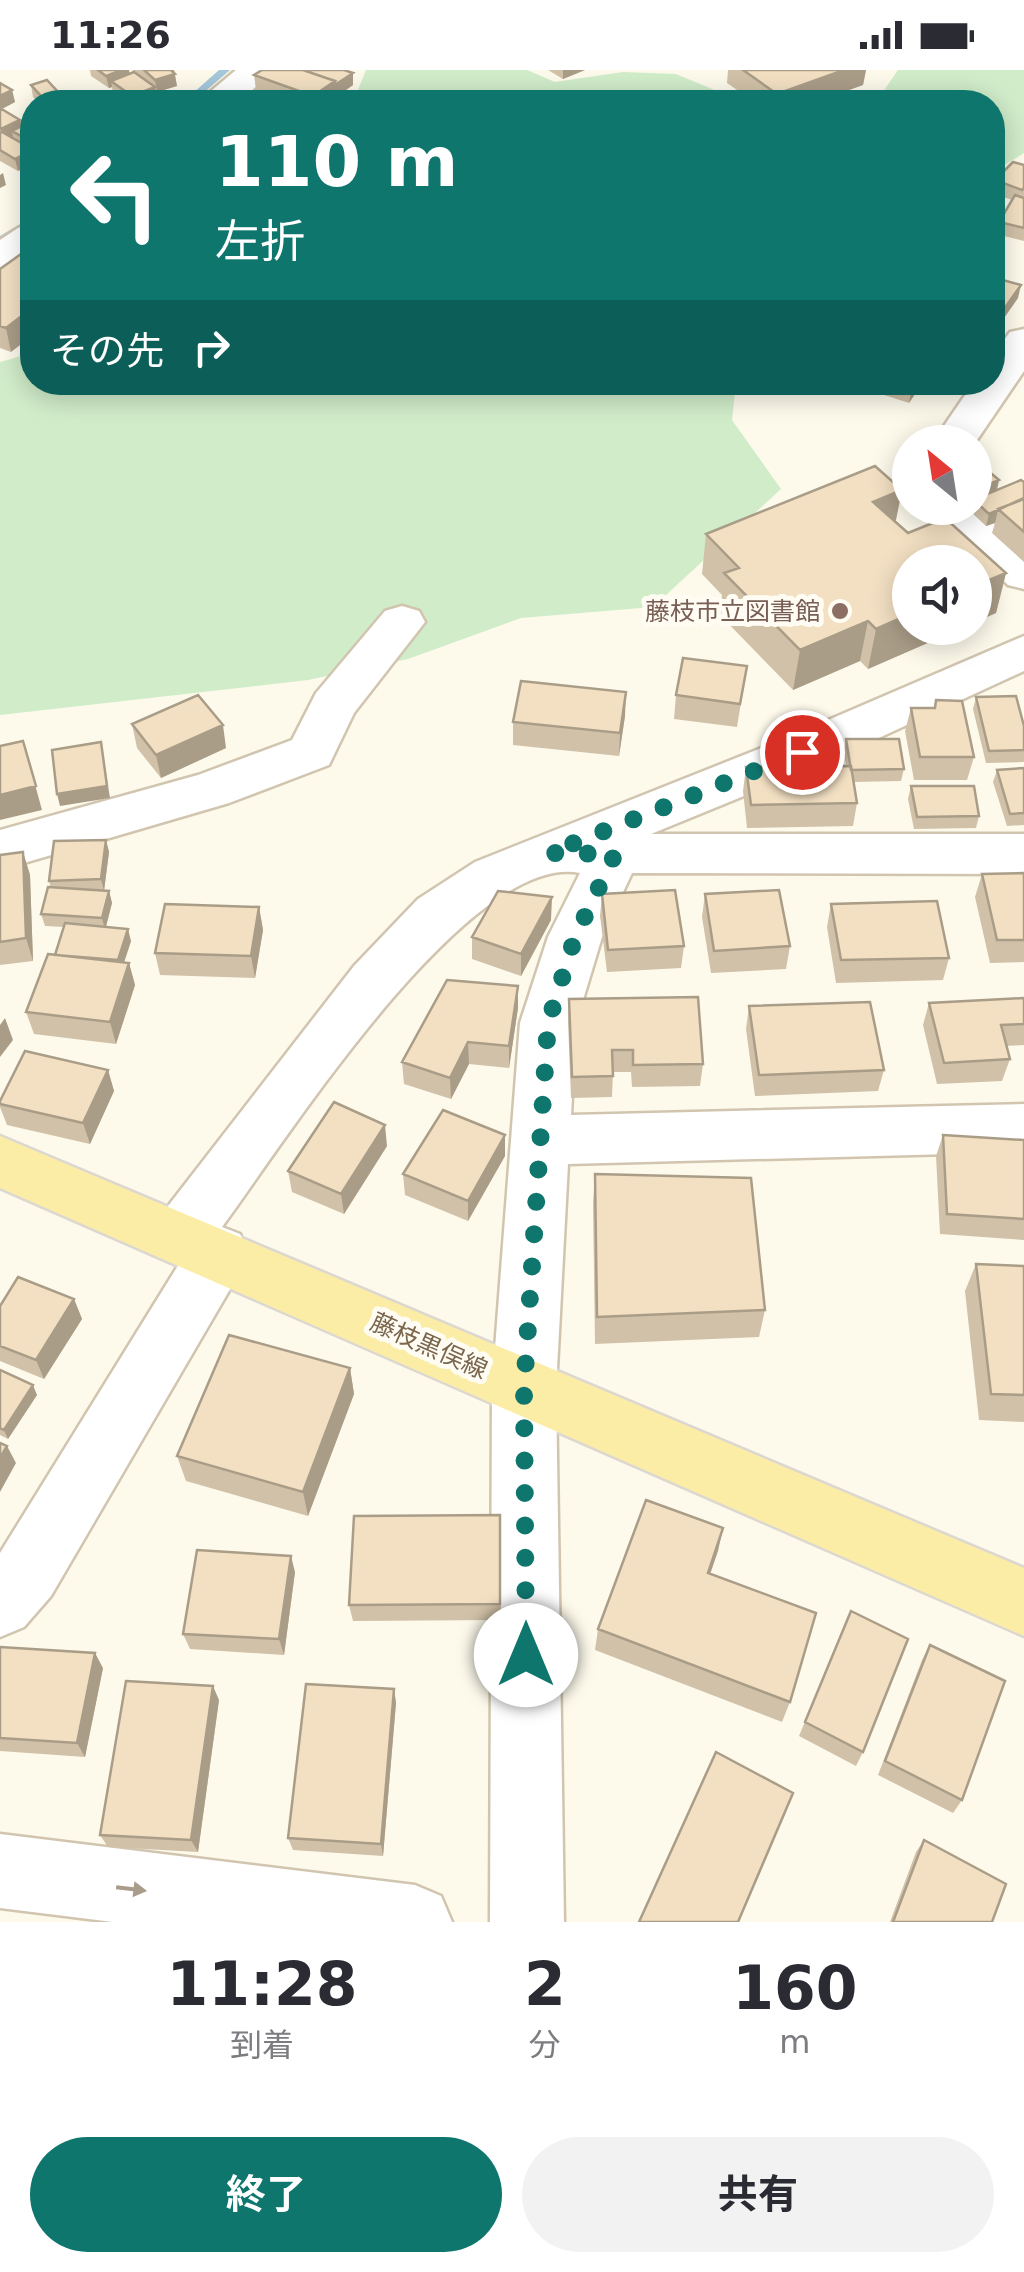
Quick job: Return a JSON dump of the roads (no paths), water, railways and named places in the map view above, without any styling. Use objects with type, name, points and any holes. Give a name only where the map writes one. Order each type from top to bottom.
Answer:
[{"type":"main road","name":"藤枝黒俣線","points":[[0,1162],[1024,1602]]},
{"type":"street","points":[[228,90],[258,70]]},
{"type":"street","points":[[1005,368],[1024,341]]},
{"type":"street","points":[[966,425],[987,395]]},
{"type":"street","points":[[969,525],[1024,574]]},
{"type":"street","points":[[0,850],[211,790],[311,752],[333,705],[402,622]]},
{"type":"street","points":[[0,1603],[28,1572],[199,1246],[373,981],[438,914],[480,885],[549,853],[802,752],[1024,652]]},
{"type":"street","points":[[549,853],[1024,854]]},
{"type":"street","points":[[527,1922],[524,1388],[548,1023],[575,937],[615,854]]},
{"type":"street","points":[[540,1140],[1024,1128]]},
{"type":"street","points":[[22,1891],[415,1922]]},
{"type":"waterway","points":[[202,90],[225,70]]},
{"type":"waterway","points":[[0,241],[20,228]]},
{"type":"place","name":"藤枝市立図書館","points":[[840,611]]}]
